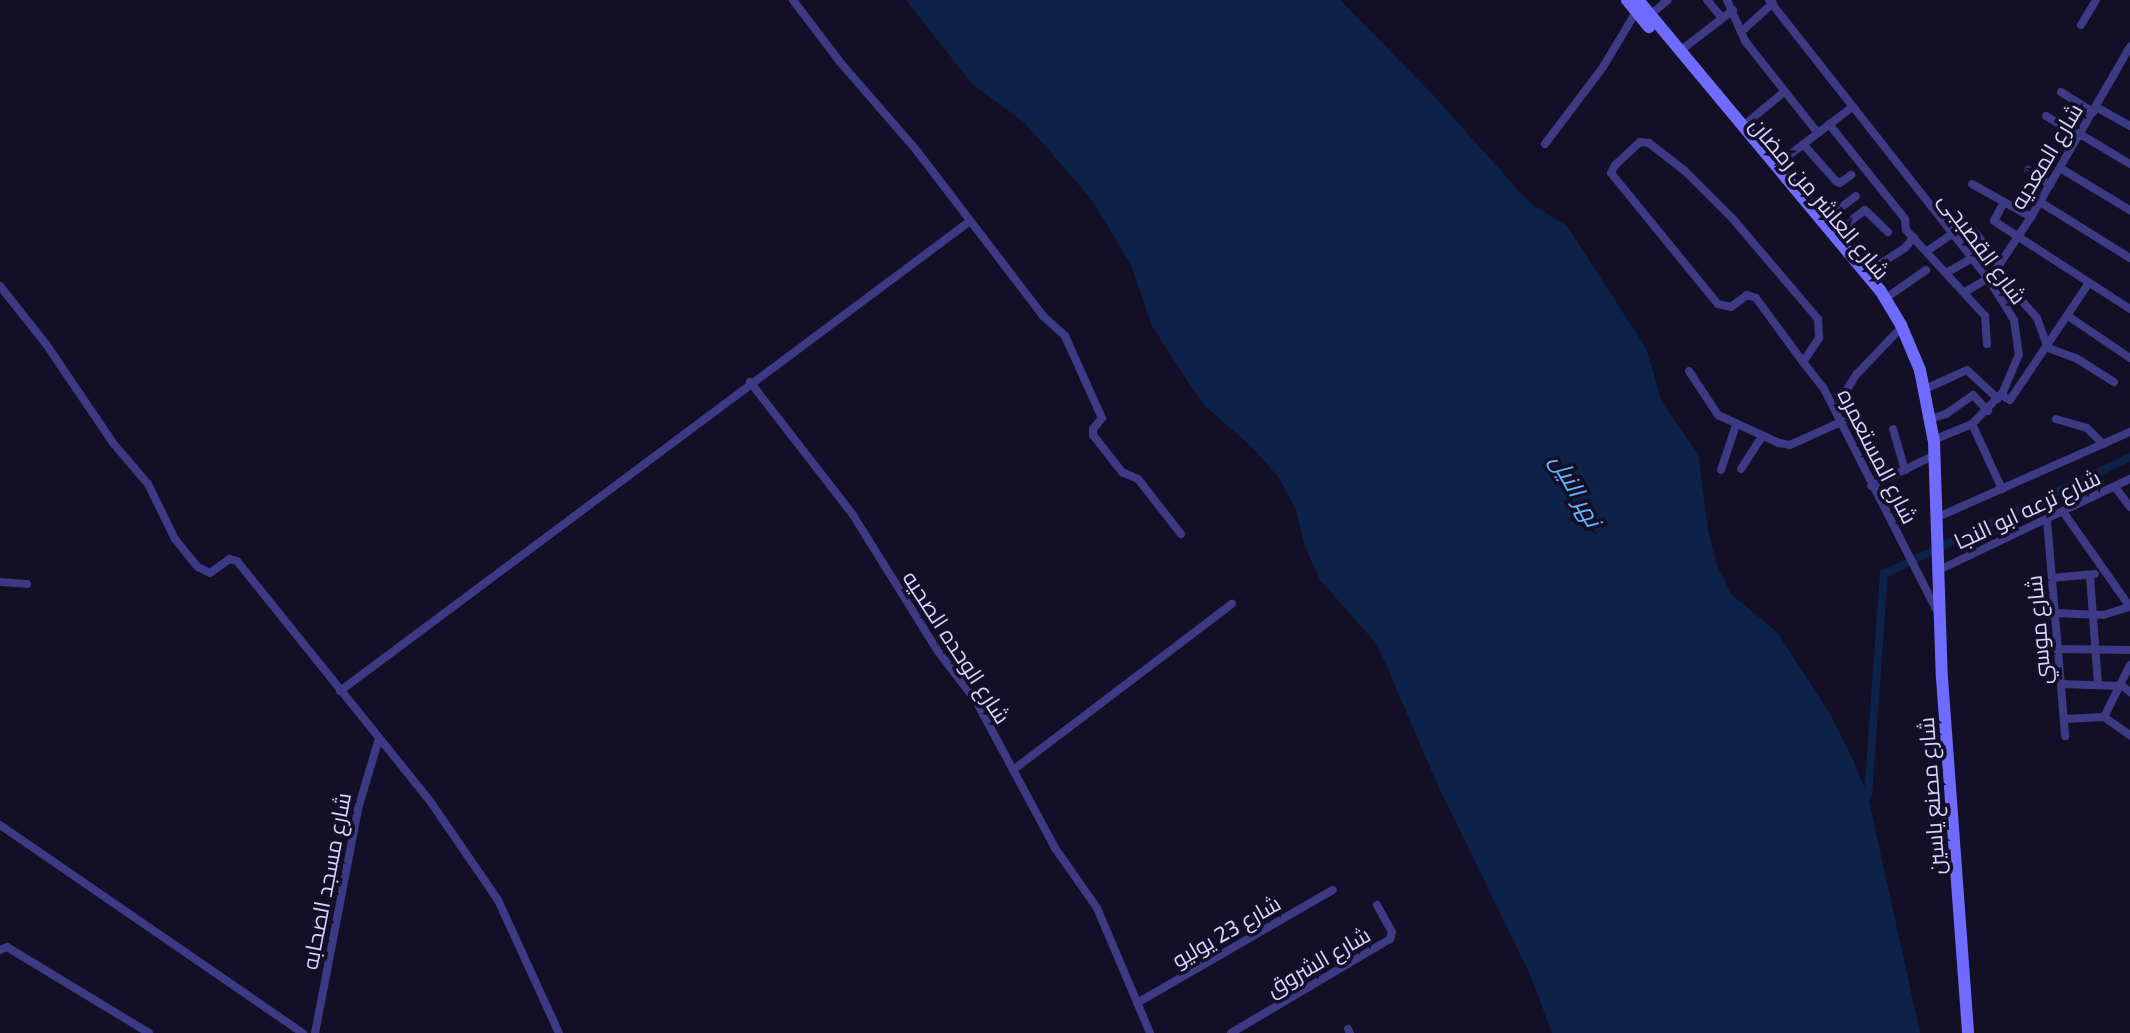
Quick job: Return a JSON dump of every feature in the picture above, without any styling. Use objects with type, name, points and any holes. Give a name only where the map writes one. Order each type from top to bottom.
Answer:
[{"type":"main road","name":"شارع العاشر من رمضان","points":[[1627,0],[1641,9],[1680,51],[1886,298],[1901,325],[1925,389],[1933,448],[1940,563]]},
{"type":"main road","name":"شارع العاشر من رمضان","points":[[1641,9],[1876,295],[1897,332],[1917,385],[1927,441],[1933,448]]},
{"type":"main road","name":"شارع مصنع ياسين","points":[[1940,563],[1940,616],[1968,1033]]},
{"type":"street","points":[[793,0],[1043,316],[1065,336],[1102,418],[1093,429],[1093,435],[1122,472],[1138,479],[1181,534]]},
{"type":"street","points":[[1545,144],[1603,67],[1641,9],[1668,0]]},
{"type":"street","points":[[1707,0],[1722,18]]},
{"type":"street","points":[[1727,0],[1741,32],[1818,133]]},
{"type":"street","points":[[2081,25],[2096,0]]},
{"type":"street","points":[[1741,32],[1772,2]]},
{"type":"street","name":"شارع القصبجى","points":[[1772,2],[1988,279],[2014,320],[2019,343],[2016,365],[2000,397],[1988,411],[1905,470],[1871,486]]},
{"type":"street","points":[[1680,51],[1733,10]]},
{"type":"street","name":"شارع المعديه","points":[[1988,279],[2031,217],[2130,47]]},
{"type":"street","points":[[1743,126],[1784,92]]},
{"type":"street","points":[[2061,92],[2130,126]]},
{"type":"street","points":[[1776,165],[1852,107]]},
{"type":"street","points":[[2046,116],[2130,164]]},
{"type":"street","points":[[1829,124],[1905,219],[1906,228],[1986,318],[1987,344]]},
{"type":"street","name":"شارع المستعمره","points":[[1803,362],[1819,338],[1818,319],[1732,218],[1685,171],[1643,141],[1611,170],[1718,304],[1731,307],[1747,295],[1753,296],[1803,362],[1836,407],[1871,486],[1940,616]]},
{"type":"street","points":[[1803,144],[1836,181],[1840,183],[1851,175]]},
{"type":"street","points":[[2060,168],[2130,210]]},
{"type":"street","points":[[2028,170],[2050,185]]},
{"type":"street","points":[[1972,184],[2031,217]]},
{"type":"street","points":[[1823,221],[1856,196]]},
{"type":"street","points":[[2004,202],[1993,219],[2130,309]]},
{"type":"street","points":[[2040,202],[2130,258]]},
{"type":"street","points":[[1834,234],[1865,210],[1888,232]]},
{"type":"street","points":[[340,691],[750,382],[970,221]]},
{"type":"street","points":[[1973,230],[2037,318],[2048,348]]},
{"type":"street","points":[[1927,251],[1952,234]]},
{"type":"street","points":[[1866,273],[1905,248],[1914,237]]},
{"type":"street","points":[[1948,272],[1972,258]]},
{"type":"street","points":[[1886,298],[1926,270]]},
{"type":"street","points":[[1965,292],[1988,279]]},
{"type":"street","points":[[1925,389],[1967,370],[2000,397],[2010,400],[2089,283]]},
{"type":"street","points":[[0,286],[46,344],[113,443],[148,484],[175,539],[198,567],[210,573],[229,559],[237,561],[430,801],[498,900],[559,1033]]},
{"type":"street","points":[[2068,316],[2130,358]]},
{"type":"street","points":[[1836,407],[1857,374],[1897,332]]},
{"type":"street","points":[[2048,348],[2076,358],[2114,382]]},
{"type":"street","points":[[1689,371],[1716,413],[1736,425],[1790,445],[1843,421]]},
{"type":"street","name":"شارع الوحده الصحيه","points":[[750,382],[853,515],[937,650],[976,701],[1055,848],[1097,908],[1150,1033]]},
{"type":"street","points":[[1930,419],[1946,414],[1973,395],[1988,411]]},
{"type":"street","points":[[2056,419],[2087,428],[2103,444]]},
{"type":"street","points":[[1972,424],[2002,489]]},
{"type":"street","points":[[1721,470],[1736,425]]},
{"type":"street","points":[[1893,429],[1905,470]]},
{"type":"street","points":[[1938,524],[2002,489],[2130,432]]},
{"type":"street","points":[[1741,469],[1763,435]]},
{"type":"street","name":"شارع ترعه ابو النجا","points":[[1940,563],[2064,513],[2130,479]]},
{"type":"street","points":[[2115,487],[2130,507]]},
{"type":"street","points":[[2055,613],[2112,614],[2130,607],[2064,513]]},
{"type":"street","name":"شارع موسي","points":[[2047,520],[2065,736]]},
{"type":"street","points":[[2052,578],[2090,576],[2104,570]]},
{"type":"street","points":[[2090,576],[2098,685]]},
{"type":"street","points":[[0,582],[27,584]]},
{"type":"street","points":[[1013,770],[1232,604]]},
{"type":"street","points":[[2058,649],[2130,650]]},
{"type":"street","points":[[2104,717],[2130,665]]},
{"type":"street","points":[[2061,684],[2120,685],[2130,692]]},
{"type":"street","points":[[2064,719],[2104,717],[2130,735]]},
{"type":"street","name":"شارع مسجد الصحابه","points":[[315,1033],[358,809],[379,738]]},
{"type":"street","points":[[0,825],[303,1033]]},
{"type":"street","name":"شارع 23 يوليو","points":[[1137,1003],[1333,890]]},
{"type":"street","name":"شارع الشروق","points":[[1231,1033],[1390,939],[1392,932],[1377,905]]},
{"type":"street","points":[[0,950],[7,947],[149,1033]]},
{"type":"water","name":"نهر النيل","points":[[906,0],[1340,0],[1434,96],[1533,205],[1567,226],[1646,348],[1662,402],[1698,454],[1716,563],[1732,595],[1777,632],[1830,714],[1853,760],[1868,796],[1920,1033],[1552,1033],[1529,972],[1439,788],[1385,662],[1374,641],[1320,580],[1304,544],[1296,510],[1279,478],[1253,448],[1204,405],[1188,382],[1152,326],[1131,265],[1092,200],[1025,123],[972,84]]},
{"type":"waterway","points":[[1868,796],[1884,574],[2130,457]]}]
